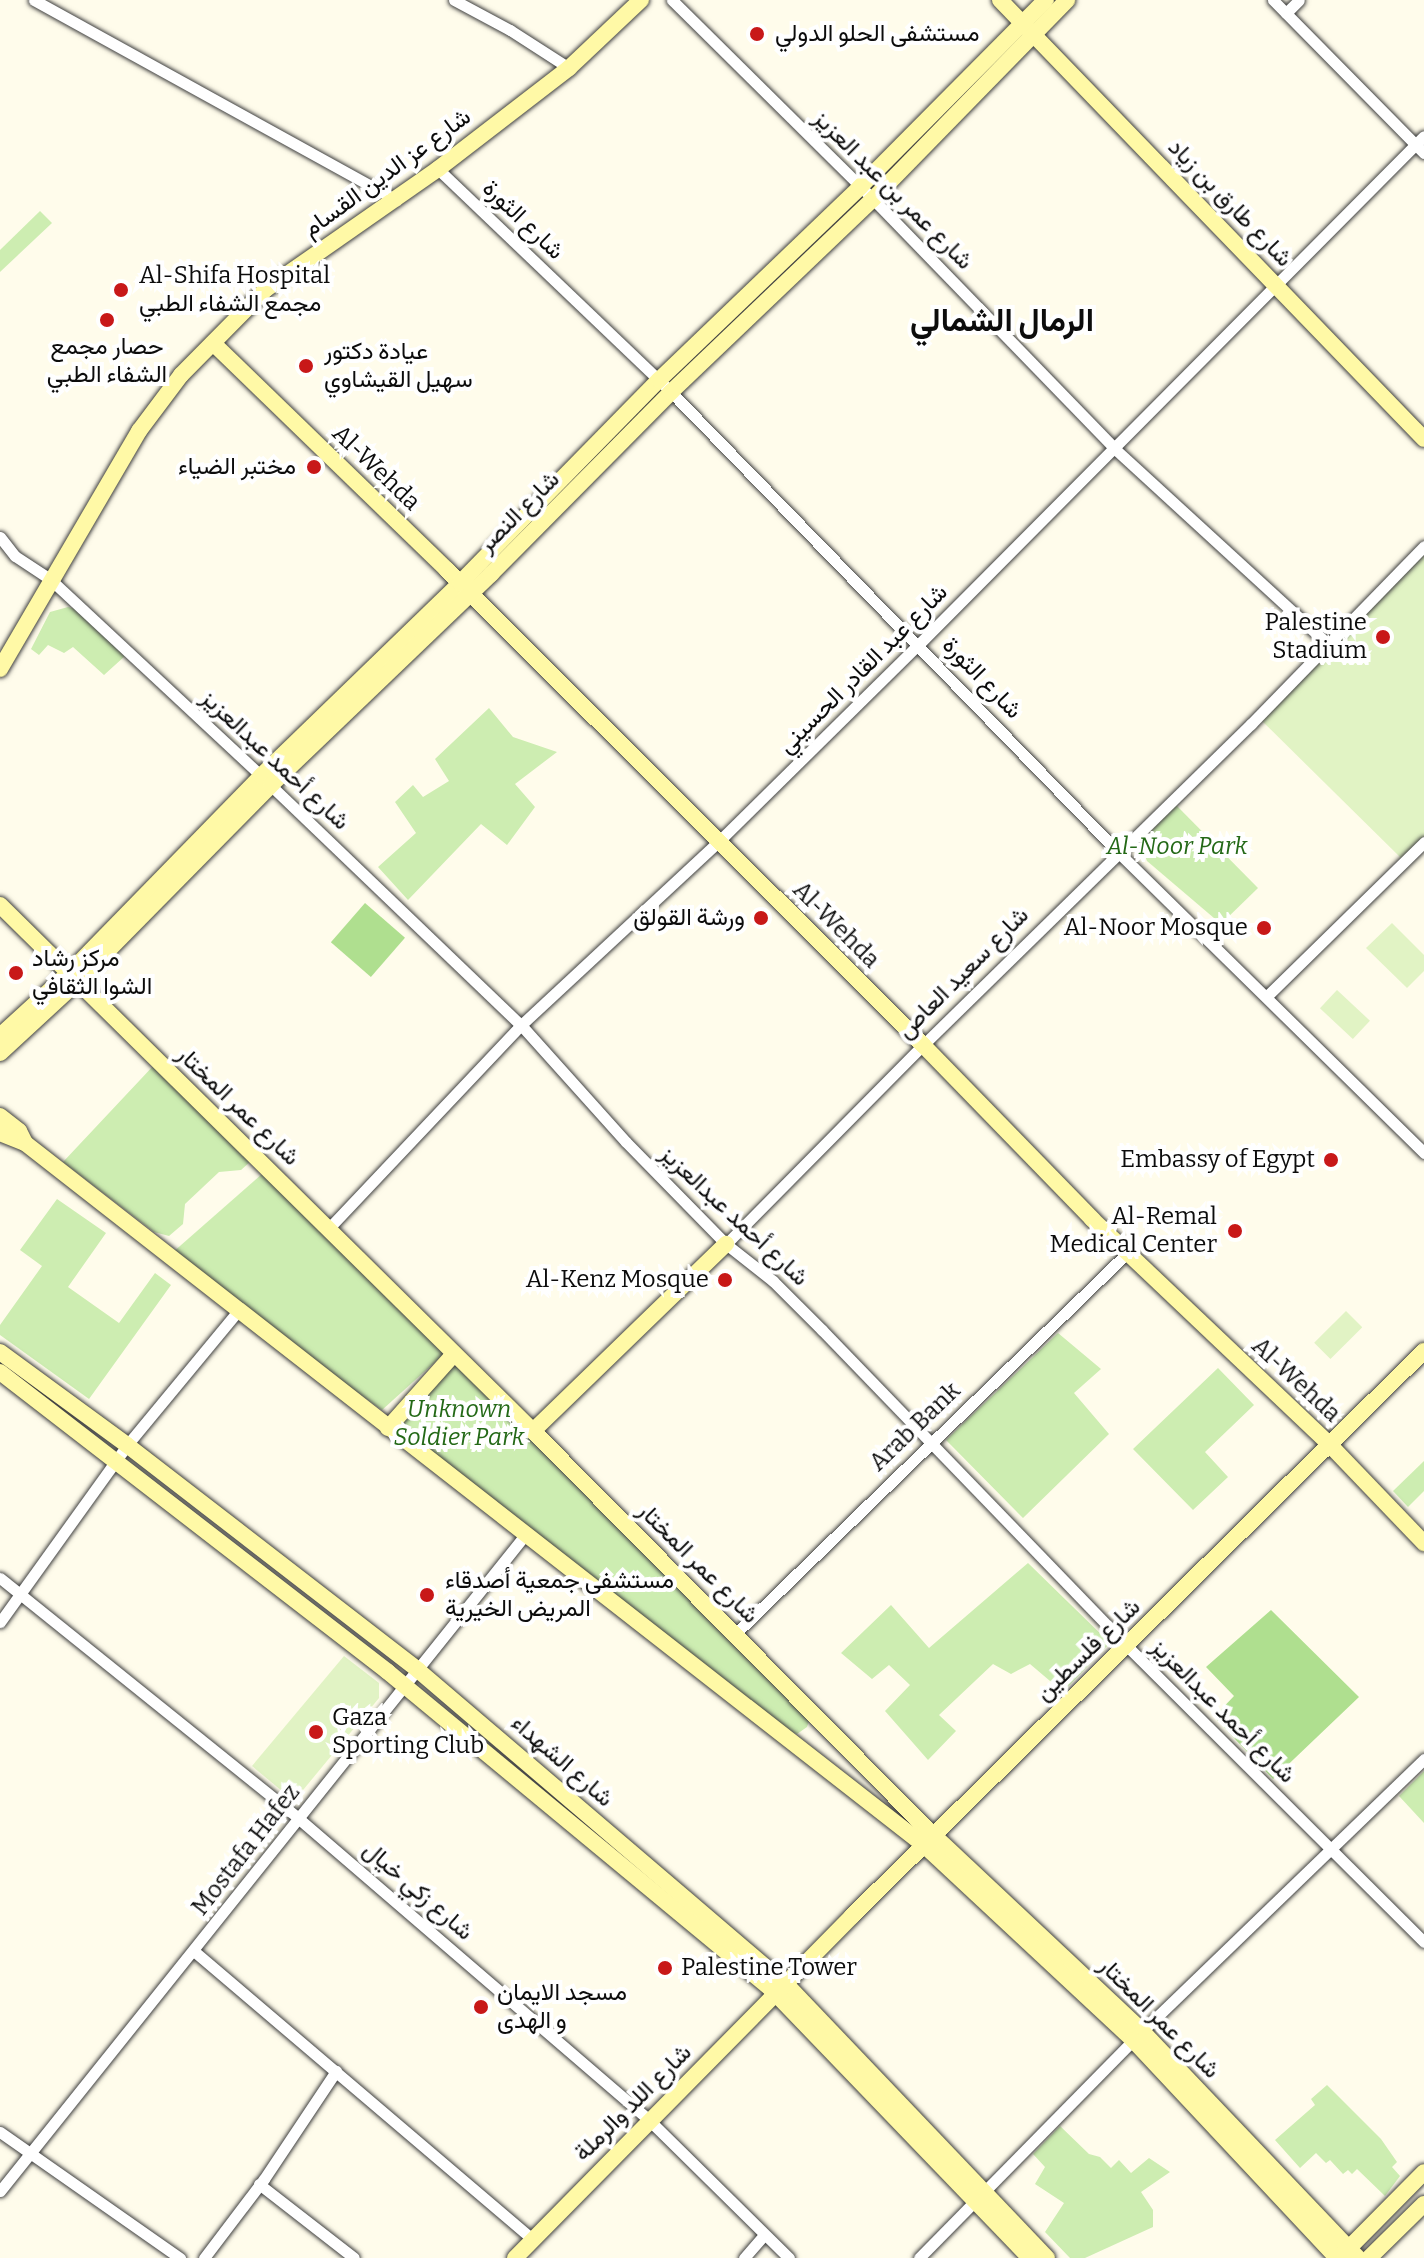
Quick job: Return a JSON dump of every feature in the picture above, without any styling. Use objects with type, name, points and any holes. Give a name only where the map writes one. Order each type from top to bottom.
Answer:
[{"type":"main road","name":"شارع عز الدين القسام","points":[[0,669],[139,431],[181,375],[266,289],[438,169],[569,68],[641,0]]},
{"type":"main road","name":"شارع طارق بن زياد","points":[[1000,0],[1424,439]]},
{"type":"main road","name":"شارع النصر","points":[[1029,27],[1046,0]]},
{"type":"main road","name":"شارع النصر","points":[[0,1053],[266,781],[465,588],[665,386],[867,193],[1029,27],[1067,0]]},
{"type":"main road","name":"Al-Wehda","points":[[213,343],[465,588],[1127,1253],[1330,1445],[1424,1543]]},
{"type":"main road","name":"شارع عمر المختار","points":[[0,905],[75,976],[735,1634],[930,1841],[1137,2035],[1346,2256]]},
{"type":"main road","name":"شارع النصر","points":[[0,1036],[75,976]]},
{"type":"main road","points":[[0,1116],[19,1131],[25,1143]]},
{"type":"main road","points":[[0,1133],[25,1143]]},
{"type":"main road","name":"شارع عمر المختار","points":[[25,1143],[137,1234],[164,1251],[237,1312],[788,1740],[930,1841]]},
{"type":"main road","name":"شارع سعيد العاص","points":[[533,1431],[726,1244]]},
{"type":"main road","name":"شارع فلسطين","points":[[782,1990],[1424,1351]]},
{"type":"main road","name":"شارع الشهداء","points":[[0,1352],[127,1445],[419,1671],[782,1990],[979,2195],[1047,2258]]},
{"type":"main road","points":[[388,1428],[454,1354]]},
{"type":"main road","name":"شارع الشهداء","points":[[0,1372],[406,1687],[782,1990]]},
{"type":"main road","points":[[788,1740],[809,1737],[817,1721]]},
{"type":"main road","name":"شارع اللد والرملة","points":[[515,2258],[648,2119],[782,1990]]},
{"type":"main road","points":[[1346,2256],[1424,2172]]},
{"type":"main road","name":"شارع الشهداء","points":[[979,2195],[1030,2258]]},
{"type":"main road","points":[[1369,2258],[1424,2204]]},
{"type":"street","points":[[34,0],[396,200]]},
{"type":"street","points":[[454,0],[510,30],[569,68]]},
{"type":"street","name":"شارع عمر بن عبد العزيز","points":[[672,0],[867,193],[1115,449],[1327,643]]},
{"type":"street","points":[[1273,0],[1421,145]]},
{"type":"street","points":[[1286,13],[1299,0]]},
{"type":"street","name":"شارع عبد القادر الحسيني","points":[[329,1228],[521,1025],[718,842],[1421,145]]},
{"type":"street","name":"شارع الثورة","points":[[438,169],[665,386],[1119,853],[1424,1153]]},
{"type":"street","name":"شارع أحمد عبدالعزيز","points":[[0,537],[15,556],[50,579],[266,781],[521,1025],[626,1142],[726,1244],[773,1281],[1127,1646],[1424,1942]]},
{"type":"street","name":"شارع سعيد العاص","points":[[726,1244],[923,1045],[1251,724],[1424,546]]},
{"type":"street","points":[[1267,996],[1424,842]]},
{"type":"street","name":"Arab Bank","points":[[735,1634],[1127,1253]]},
{"type":"street","points":[[0,1622],[127,1445],[237,1312]]},
{"type":"street","name":"Mostafa Hafez","points":[[0,2191],[195,1952],[525,1535]]},
{"type":"street","name":"شارع زكي خيال","points":[[0,1578],[298,1818],[648,2119],[789,2258]]},
{"type":"street","points":[[919,2258],[1137,2035],[1424,1759]]},
{"type":"street","points":[[195,1952],[532,2239]]},
{"type":"street","points":[[204,2258],[336,2071]]},
{"type":"street","points":[[0,2132],[180,2258]]},
{"type":"street","points":[[259,2184],[354,2258]]},
{"type":"street","points":[[744,2258],[764,2235]]},
{"type":"green space","points":[[40,211],[52,223],[0,272],[0,250]]},
{"type":"green space","name":"Palestine Stadium","points":[[1424,555],[1424,836],[1402,859],[1260,719]]},
{"type":"green space","points":[[68,607],[75,609],[125,656],[104,675],[73,647],[64,653],[48,645],[39,655],[31,649],[50,612]]},
{"type":"green space","points":[[489,708],[513,737],[557,752],[515,784],[535,807],[507,845],[481,824],[408,900],[378,867],[416,833],[395,802],[413,785],[423,797],[449,781],[435,759]]},
{"type":"green space","name":"Al-Noor Park","points":[[1176,805],[1258,888],[1221,924],[1147,861],[1142,849],[1143,840]]},
{"type":"green space","points":[[365,903],[405,938],[371,977],[331,942]]},
{"type":"green space","points":[[1392,923],[1424,955],[1424,971],[1407,988],[1366,948]]},
{"type":"green space","points":[[1337,990],[1370,1021],[1353,1039],[1320,1008]]},
{"type":"green space","points":[[155,1064],[251,1161],[241,1170],[219,1172],[185,1204],[183,1224],[169,1236],[154,1232],[63,1162]]},
{"type":"green space","name":"Unknown Soldier Park","points":[[262,1174],[444,1354],[382,1410],[274,1333],[172,1253]]},
{"type":"green space","points":[[57,1199],[106,1233],[68,1287],[119,1323],[155,1273],[171,1285],[89,1399],[0,1335],[0,1325],[42,1266],[20,1250]]},
{"type":"green space","points":[[1346,1311],[1362,1327],[1330,1359],[1314,1343]]},
{"type":"green space","points":[[1058,1333],[1101,1369],[1074,1393],[1109,1434],[1023,1518],[946,1440]]},
{"type":"green space","name":"Unknown Soldier Park","points":[[455,1362],[810,1718],[807,1727],[797,1734],[783,1729],[396,1427]]},
{"type":"green space","points":[[1218,1368],[1254,1405],[1205,1452],[1228,1477],[1193,1510],[1133,1449]]},
{"type":"green space","points":[[1424,1461],[1424,1491],[1408,1507],[1393,1491]]},
{"type":"green space","points":[[1028,1563],[1110,1643],[1063,1692],[1030,1664],[1011,1674],[993,1664],[939,1715],[956,1731],[928,1760],[885,1711],[910,1685],[889,1665],[872,1679],[841,1653],[891,1605],[929,1648]]},
{"type":"green space","points":[[1271,1610],[1359,1697],[1273,1779],[1214,1717],[1234,1696],[1206,1667]]},
{"type":"green space","name":"Gaza Sporting Club","points":[[344,1656],[379,1683],[379,1698],[294,1801],[252,1766]]},
{"type":"green space","points":[[1424,1771],[1424,1823],[1399,1796]]},
{"type":"green space","points":[[1327,2085],[1381,2139],[1397,2162],[1392,2167],[1400,2176],[1385,2196],[1357,2169],[1352,2174],[1348,2170],[1343,2174],[1330,2160],[1326,2163],[1316,2153],[1300,2168],[1275,2140],[1315,2105],[1311,2099]]},
{"type":"green space","points":[[1060,2126],[1089,2154],[1100,2157],[1111,2168],[1119,2160],[1131,2173],[1149,2158],[1170,2172],[1141,2192],[1153,2210],[1153,2227],[1085,2258],[1070,2258],[1045,2232],[1064,2203],[1035,2184],[1045,2167],[1033,2154]]},
{"type":"place","name":"مستشفى الحلو الدولي","points":[[757,34]]},
{"type":"place","name":"Al-Shifa Hospital مجمع الشفاء الطبي","points":[[121,290]]},
{"type":"place","name":"حصار مجمع الشفاء الطبي","points":[[107,320]]},
{"type":"place","name":"عيادة دكتور سهيل القيشاوي","points":[[306,366]]},
{"type":"place","name":"مختبر الضياء","points":[[314,467]]},
{"type":"place","name":"Palestine Stadium","points":[[1383,637]]},
{"type":"place","name":"ورشة القولق","points":[[761,918]]},
{"type":"place","name":"Al-Noor Mosque","points":[[1264,928]]},
{"type":"place","name":"مركز رشاد الشوا الثقافي","points":[[16,973]]},
{"type":"place","name":"Embassy of Egypt","points":[[1331,1160]]},
{"type":"place","name":"Al-Remal Medical Center","points":[[1235,1231]]},
{"type":"place","name":"Al-Kenz Mosque","points":[[725,1280]]},
{"type":"place","name":"مستشفى جمعية أصدقاء المريض الخيرية","points":[[427,1595]]},
{"type":"place","name":"Gaza Sporting Club","points":[[316,1732]]},
{"type":"place","name":"Palestine Tower","points":[[665,1968]]},
{"type":"place","name":"مسجد الايمان و الهدى","points":[[481,2007]]},
{"type":"district","name":"الرمال الشمالي","points":[[1002,320]]}]
